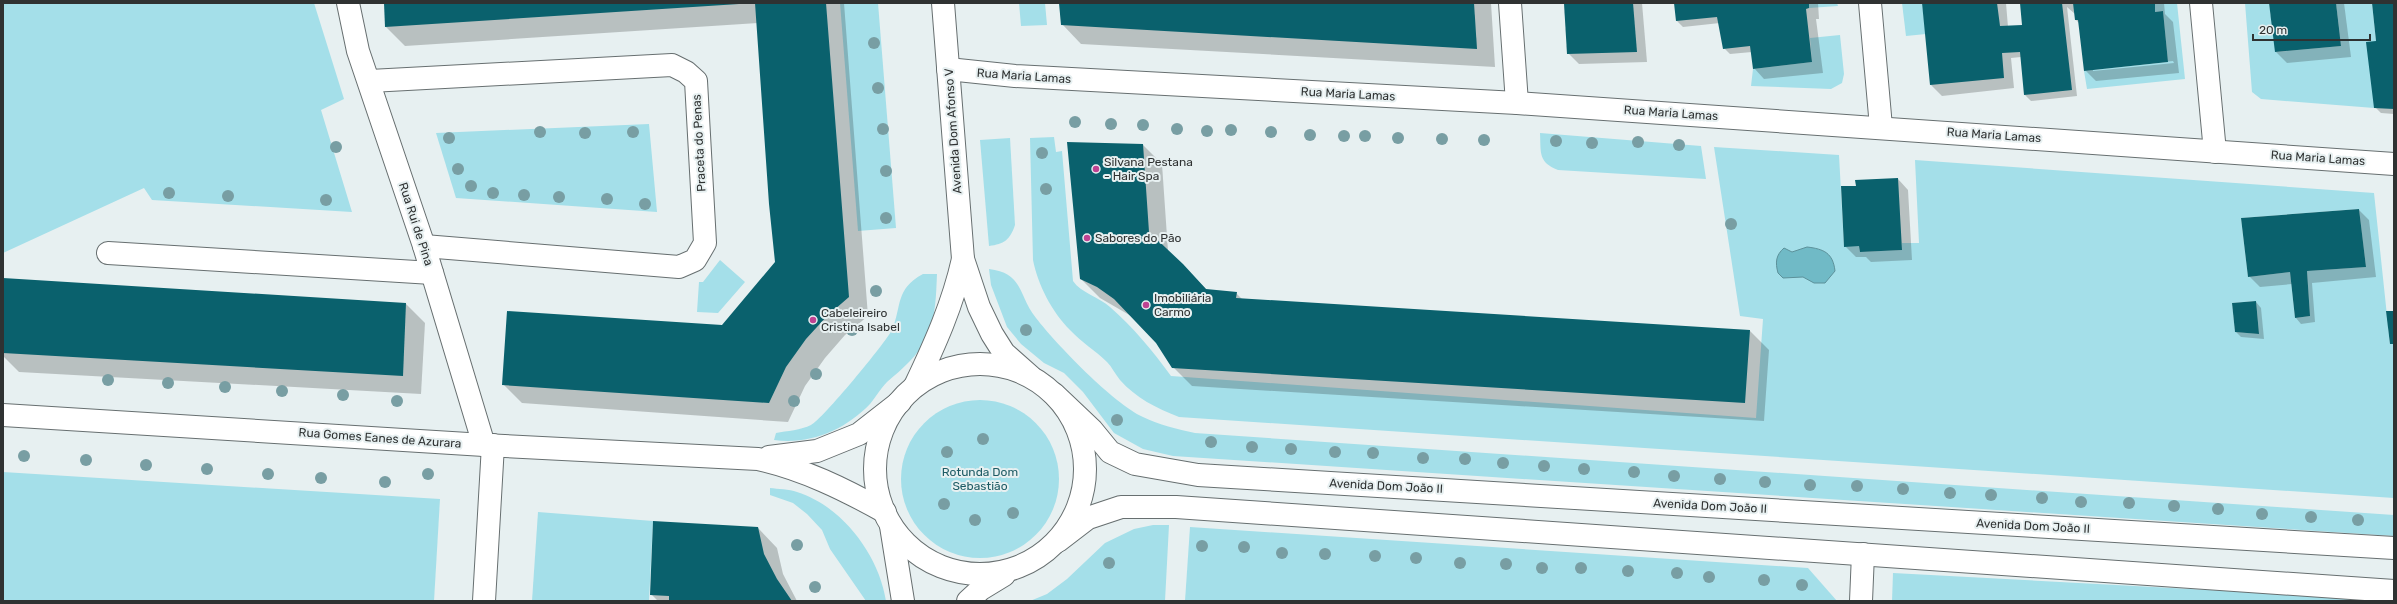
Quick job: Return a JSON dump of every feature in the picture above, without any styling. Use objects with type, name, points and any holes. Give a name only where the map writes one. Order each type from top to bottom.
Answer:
[{"type":"street","name":"Rua Rui de Pina","points":[[348,3],[358,51],[370,81],[489,445]]},
{"type":"street","name":"Avenida Dom Afonso V","points":[[943,3],[963,259],[979,307],[992,334],[1004,353],[1030,376]]},
{"type":"street","points":[[1510,3],[1517,103]]},
{"type":"street","points":[[1870,3],[1881,127]]},
{"type":"street","points":[[2201,3],[2215,152]]},
{"type":"street","name":"Praceta do Penas","points":[[370,81],[672,65],[686,72],[696,81],[705,243],[695,260],[679,267],[424,246]]},
{"type":"street","name":"Rua Maria Lamas","points":[[948,69],[1015,76],[1517,103],[1881,127],[2394,164]]},
{"type":"street","points":[[108,253],[432,274]]},
{"type":"street","name":"Avenida Dom Afonso V","points":[[915,386],[941,332],[956,290],[963,259]]},
{"type":"street","points":[[1009,571],[981,575],[952,572],[920,556],[894,532],[879,500],[874,464],[880,434],[894,407],[915,386],[942,371],[972,364],[1001,366],[1030,376],[1054,394],[1074,420],[1085,450],[1085,483],[1076,514],[1058,541]]},
{"type":"street","name":"Avenida Dom João II","points":[[1054,394],[1092,430],[1110,452],[1135,464],[1198,475],[2394,548]]},
{"type":"street","name":"Rua Gomes Eanes de Azurara","points":[[758,459],[824,448],[859,434],[900,402]]},
{"type":"street","name":"Rua Gomes Eanes de Azurara","points":[[3,415],[489,445],[758,459],[788,466],[846,490],[888,518]]},
{"type":"street","points":[[484,601],[489,445]]},
{"type":"street","points":[[968,601],[981,589],[1009,571],[1036,560],[1088,518],[1121,507],[1176,507],[2394,591]]},
{"type":"street","points":[[888,518],[903,601]]},
{"type":"street","points":[[1861,601],[1863,554]]},
{"type":"green space","points":[[3,3],[314,3],[344,99],[321,110],[352,212],[152,200],[144,188],[3,253]]},
{"type":"green space","points":[[840,3],[878,3],[896,228],[858,231]]},
{"type":"green space","points":[[1019,3],[1045,3],[1047,25],[1021,26]]},
{"type":"green space","points":[[1809,3],[1837,3],[1838,6],[1809,8]]},
{"type":"green space","points":[[1902,3],[1922,3],[1926,34],[1906,36]]},
{"type":"green space","points":[[2155,3],[2177,3],[2185,79],[2087,89],[2084,71],[2168,62],[2163,11],[2155,12]]},
{"type":"green space","points":[[2245,3],[2269,3],[2276,52],[2341,46],[2336,3],[2372,3],[2376,41],[2374,108],[2261,99],[2252,92]]},
{"type":"green space","points":[[1840,35],[1844,74],[1842,83],[1831,89],[1751,86],[1753,69],[1812,62],[1810,38]]},
{"type":"green space","points":[[649,124],[657,212],[456,198],[436,133]]},
{"type":"green space","points":[[1540,133],[1701,146],[1706,179],[1558,170],[1547,164],[1542,156]]},
{"type":"green space","points":[[1054,137],[1056,152],[1062,151],[1073,281],[1085,292],[1106,304],[1127,323],[1157,357],[1171,376],[1756,418],[1763,319],[1740,316],[1714,147],[1839,155],[1844,246],[1859,246],[1860,252],[1902,250],[1902,243],[1919,243],[1915,160],[2374,193],[2390,344],[2394,344],[2394,498],[1179,417],[1147,402],[1126,386],[1107,362],[1079,339],[1063,323],[1047,298],[1038,279],[1033,260],[1030,138]],"holes":[[[2359,209],[2366,267],[2307,271],[2310,316],[2295,318],[2290,272],[2248,277],[2241,218]],[[2256,301],[2259,334],[2235,332],[2232,303]]]},
{"type":"green space","points":[[1010,138],[1015,225],[1009,238],[999,244],[989,246],[980,140]]},
{"type":"green space","points":[[720,260],[745,282],[718,313],[697,312],[699,282],[703,282]]},
{"type":"green space","points":[[989,269],[1000,271],[1009,275],[1015,280],[1030,310],[1036,318],[1071,357],[1101,387],[1131,410],[1149,420],[1195,433],[2394,515],[2394,536],[1173,456],[1143,449],[1114,433],[1083,392],[1064,373],[1044,363],[1021,344],[1007,327],[991,285]]},
{"type":"green space","points":[[923,274],[937,274],[935,306],[927,337],[914,356],[885,385],[870,404],[850,421],[826,434],[814,438],[787,441],[774,440],[776,433],[811,425],[840,396],[867,364],[892,330],[904,292],[914,280]]},
{"type":"green space","name":"Rotunda Dom Sebastião","points":[[980,400],[1010,406],[1036,423],[1053,449],[1059,479],[1053,509],[1036,535],[1010,552],[980,558],[950,552],[924,535],[907,509],[901,479],[907,449],[924,423],[950,406]]},
{"type":"green space","points":[[3,472],[440,499],[434,601],[3,601]]},
{"type":"green space","points":[[770,488],[794,491],[813,499],[829,508],[843,521],[856,534],[867,550],[882,584],[886,601],[866,601],[830,549],[822,530],[807,514],[793,503],[770,495]]},
{"type":"green space","points":[[538,512],[653,521],[649,601],[532,601]]},
{"type":"green space","points":[[1153,525],[1169,525],[1165,601],[1030,601],[1047,594],[1067,579],[1105,543],[1134,529]]},
{"type":"green space","points":[[1190,527],[1808,568],[1837,601],[1185,601]]},
{"type":"green space","points":[[1893,573],[2394,600],[2394,601],[1892,601]]},
{"type":"shaded area","points":[[1807,247],[1818,249],[1827,253],[1832,260],[1835,271],[1825,283],[1814,283],[1803,277],[1783,278],[1778,273],[1777,259],[1779,253],[1784,248],[1792,252]]},
{"type":"building","points":[[384,3],[739,3],[739,4],[385,27]]},
{"type":"building","points":[[755,3],[826,3],[849,297],[827,316],[806,339],[786,367],[769,403],[502,385],[507,311],[722,325],[775,262],[769,204]]},
{"type":"building","points":[[1059,3],[1474,3],[1477,49],[1061,25]]},
{"type":"building","points":[[1564,3],[1633,3],[1637,52],[1567,54]]},
{"type":"building","points":[[1674,3],[1809,3],[1809,8],[1806,9],[1812,62],[1753,69],[1750,46],[1723,49],[1717,17],[1676,21]]},
{"type":"building","points":[[1922,3],[1997,3],[2000,26],[2022,25],[2020,3],[2062,3],[2072,90],[2024,95],[2020,52],[2002,53],[2004,78],[1930,85]]},
{"type":"building","points":[[2073,3],[2155,3],[2155,12],[2163,11],[2168,62],[2084,71],[2078,20],[2075,20]]},
{"type":"building","points":[[2269,3],[2336,3],[2341,46],[2275,52]]},
{"type":"building","points":[[2372,3],[2394,3],[2394,109],[2374,108],[2366,42],[2376,41]]},
{"type":"building","points":[[1067,142],[1143,144],[1149,232],[1183,264],[1206,289],[1237,292],[1236,298],[1750,330],[1745,403],[1172,368],[1156,343],[1114,299],[1097,287],[1080,279]]},
{"type":"building","points":[[1898,178],[1902,250],[1860,252],[1859,246],[1844,247],[1841,186],[1856,186],[1855,180]]},
{"type":"building","points":[[2359,209],[2366,267],[2307,271],[2310,316],[2295,318],[2290,272],[2248,277],[2241,218]]},
{"type":"building","points":[[3,278],[406,303],[403,376],[3,353]]},
{"type":"building","points":[[2256,301],[2259,334],[2235,332],[2232,303]]},
{"type":"building","points":[[2386,311],[2394,311],[2394,344],[2390,344]]},
{"type":"building","points":[[653,521],[758,527],[764,554],[777,579],[792,601],[669,601],[669,596],[650,595]]},
{"type":"place","name":"Silvana Pestana - Hair Spa","points":[[1096,169]]},
{"type":"place","name":"Sabores do Pão","points":[[1087,238]]},
{"type":"place","name":"Imobiliária Carmo","points":[[1146,305]]},
{"type":"place","name":"Cabeleireiro Cristina Isabel","points":[[813,320]]}]
